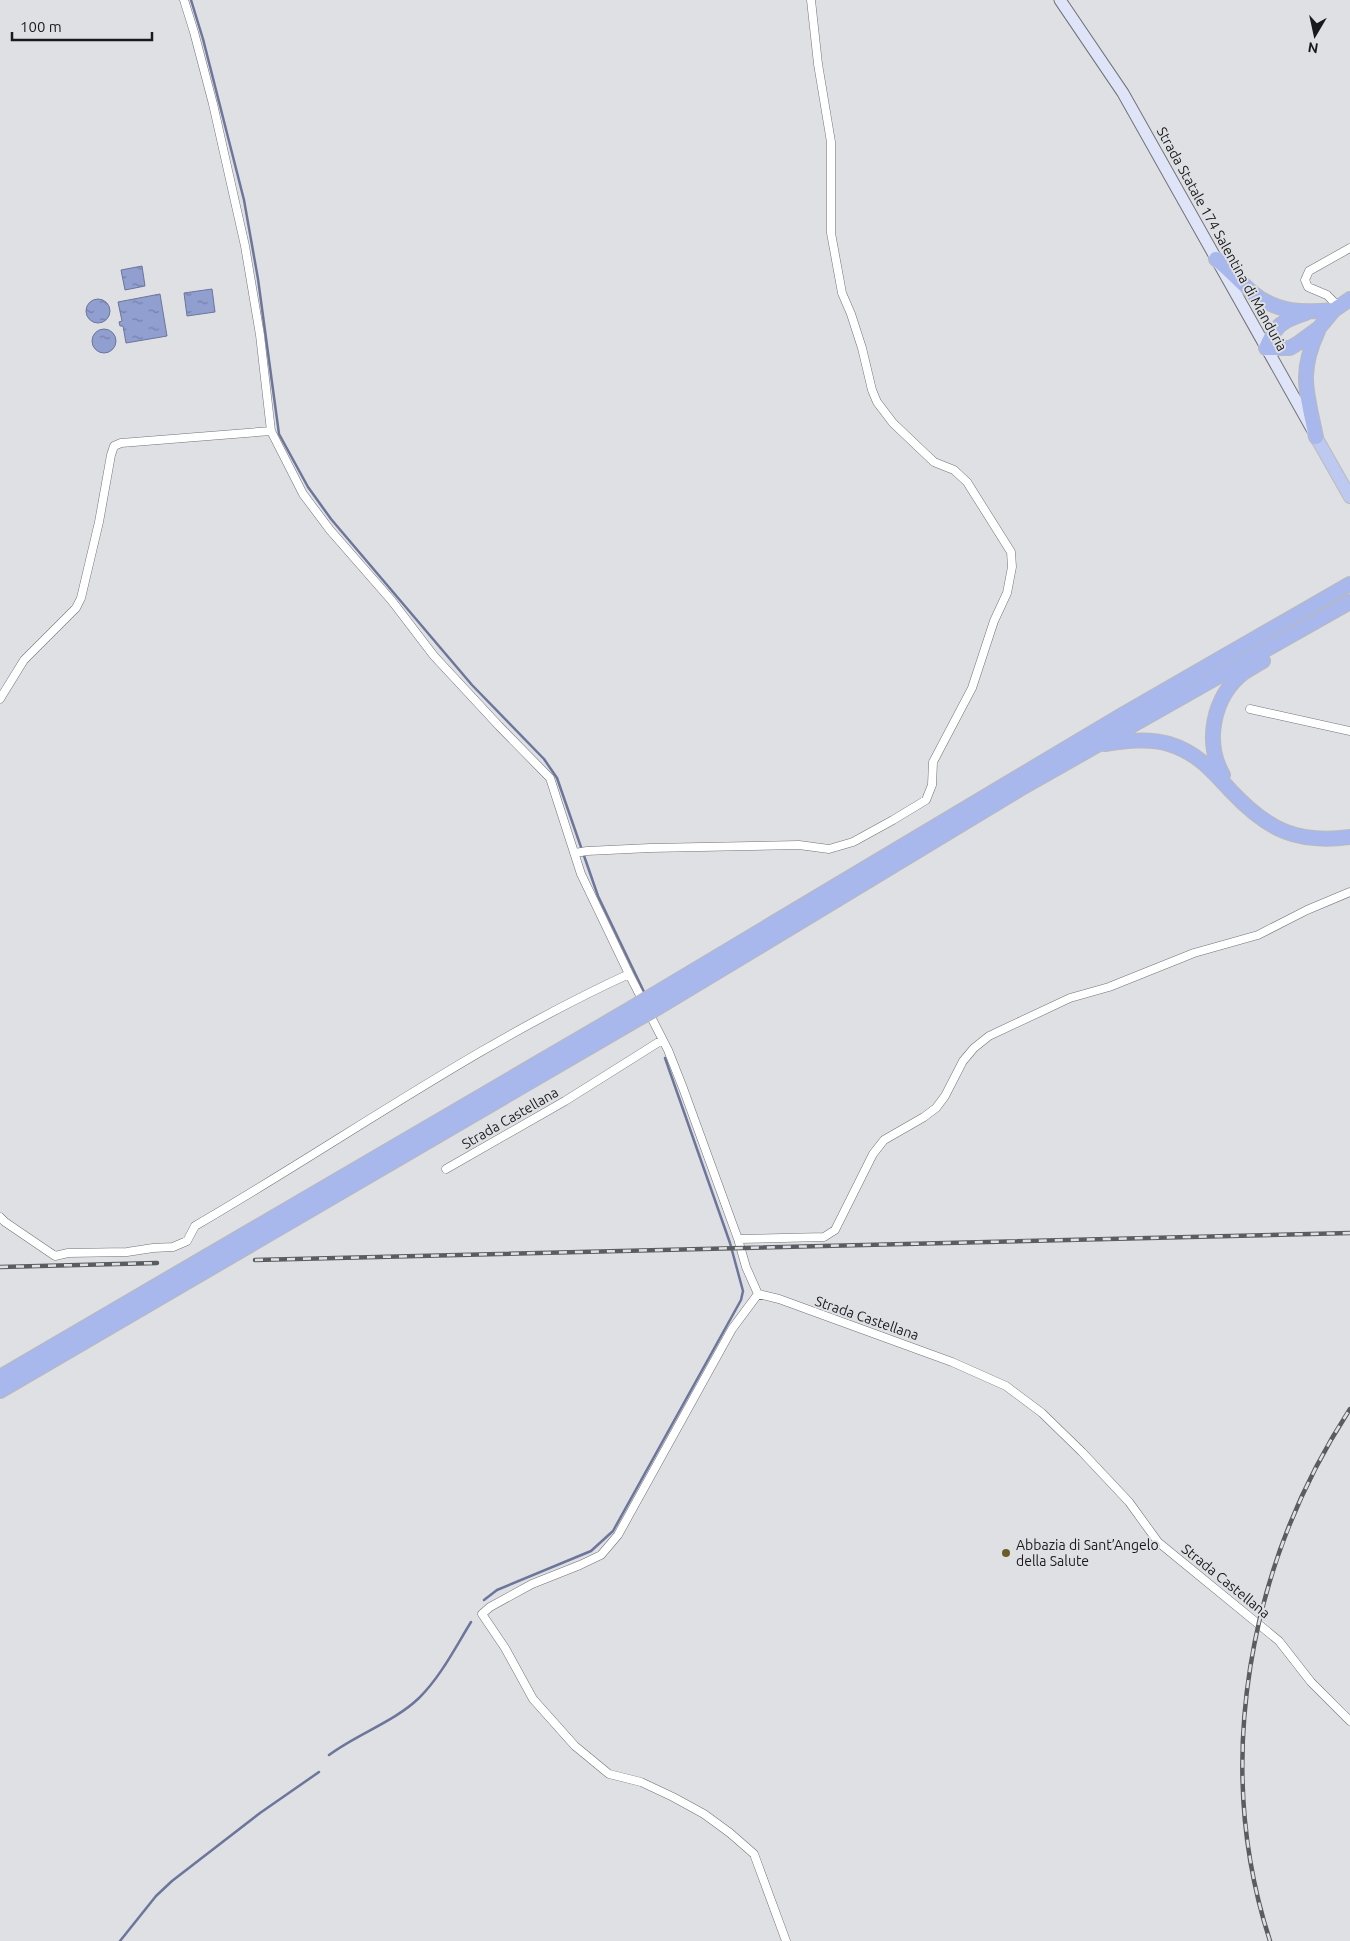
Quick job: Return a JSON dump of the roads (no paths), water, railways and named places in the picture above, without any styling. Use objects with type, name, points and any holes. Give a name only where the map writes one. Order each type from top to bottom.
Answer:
[{"type":"highway","points":[[1216,259],[1252,292],[1269,304],[1284,310],[1306,313]]},
{"type":"highway","points":[[1341,305],[1319,328],[1290,348],[1266,348],[1272,334],[1280,324],[1306,313],[1341,305]]},
{"type":"highway","points":[[1316,437],[1305,384],[1309,350],[1319,328]]},
{"type":"highway","points":[[656,1001],[1122,715],[1350,584]]},
{"type":"highway","points":[[0,1391],[656,1001],[1025,786],[1350,602]]},
{"type":"highway","points":[[1233,793],[1217,765],[1212,740],[1214,718],[1224,694],[1242,674],[1280,650],[1306,626]]},
{"type":"highway","points":[[1097,745],[1144,740],[1169,744],[1192,754],[1208,764],[1233,793],[1271,826],[1295,835],[1330,840],[1350,837]]},
{"type":"highway","points":[[0,1377],[627,1018]]},
{"type":"main road","name":"Strada Statale 174 Salentina di Manduria","points":[[1060,0],[1123,93],[1350,497]]},
{"type":"street","points":[[184,0],[213,104],[245,246],[260,335],[271,431],[303,494],[330,530],[392,601],[434,656],[550,778],[581,874],[662,1040],[683,1088],[738,1239],[746,1267],[758,1294],[732,1329],[618,1535],[601,1555],[532,1584],[490,1607],[482,1614],[505,1648],[532,1699],[576,1746],[609,1774],[641,1782],[704,1814],[754,1854],[786,1941]]},
{"type":"street","points":[[575,853],[587,851],[799,845],[829,849],[853,842],[893,820],[926,800],[932,786],[933,762],[972,688],[994,621],[1007,593],[1012,567],[1011,552],[967,482],[954,470],[934,462],[894,423],[877,402],[872,390],[862,348],[842,293],[832,233],[831,142],[818,64],[811,0]]},
{"type":"street","points":[[1341,305],[1326,295],[1308,287],[1305,280],[1309,271],[1350,248]]},
{"type":"street","points":[[0,699],[24,660],[76,608],[81,598],[114,446],[121,443],[271,431]]},
{"type":"street","points":[[1250,709],[1350,731]]},
{"type":"street","points":[[738,1239],[824,1237],[835,1230],[873,1154],[884,1140],[936,1108],[945,1096],[963,1061],[974,1048],[997,1032],[1070,998],[1109,987],[1194,953],[1258,935],[1307,910],[1350,892]]},
{"type":"street","points":[[0,1217],[55,1256],[68,1253],[127,1252],[173,1247],[187,1241],[195,1226],[411,1094],[513,1034],[629,974]]},
{"type":"street","name":"Strada Castellana","points":[[446,1170],[565,1102],[662,1040]]},
{"type":"street","name":"Strada Castellana","points":[[758,1294],[779,1299],[916,1348],[1006,1386],[1042,1413],[1082,1452],[1130,1502],[1158,1542],[1279,1641],[1311,1682],[1350,1721]]},
{"type":"water","points":[[142,266],[145,286],[125,290],[121,270]]},
{"type":"water","points":[[212,289],[215,312],[187,316],[184,293]]},
{"type":"water","points":[[160,294],[167,336],[126,343],[123,326],[120,326],[119,322],[122,321],[118,302]]},
{"type":"water","points":[[98,299],[103,300],[109,306],[109,316],[103,322],[98,323],[93,322],[87,316],[86,311],[87,306],[93,300]]},
{"type":"water","points":[[104,329],[109,330],[115,336],[115,346],[109,352],[104,353],[99,352],[93,346],[92,341],[93,336],[99,330]]},
{"type":"waterway","points":[[191,0],[203,39],[244,200],[258,279],[279,434],[308,487],[331,519],[472,685],[544,759],[557,778],[598,896],[645,994]]},
{"type":"waterway","points":[[484,1600],[497,1590],[591,1551],[613,1531],[741,1300],[743,1291],[730,1243],[665,1058]]},
{"type":"waterway","points":[[329,1755],[387,1721],[419,1698],[441,1671],[471,1622]]},
{"type":"waterway","points":[[120,1941],[156,1896],[172,1881],[260,1813],[319,1772]]},
{"type":"railway","points":[[255,1260],[1350,1233]]},
{"type":"railway","points":[[0,1267],[157,1263]]},
{"type":"railway","points":[[1270,1941],[1253,1873],[1244,1805],[1243,1735],[1250,1666],[1265,1599],[1287,1532],[1315,1469],[1350,1409]]},
{"type":"place","name":"Abbazia di Sant’Angelo della Salute","points":[[1006,1553]]}]
